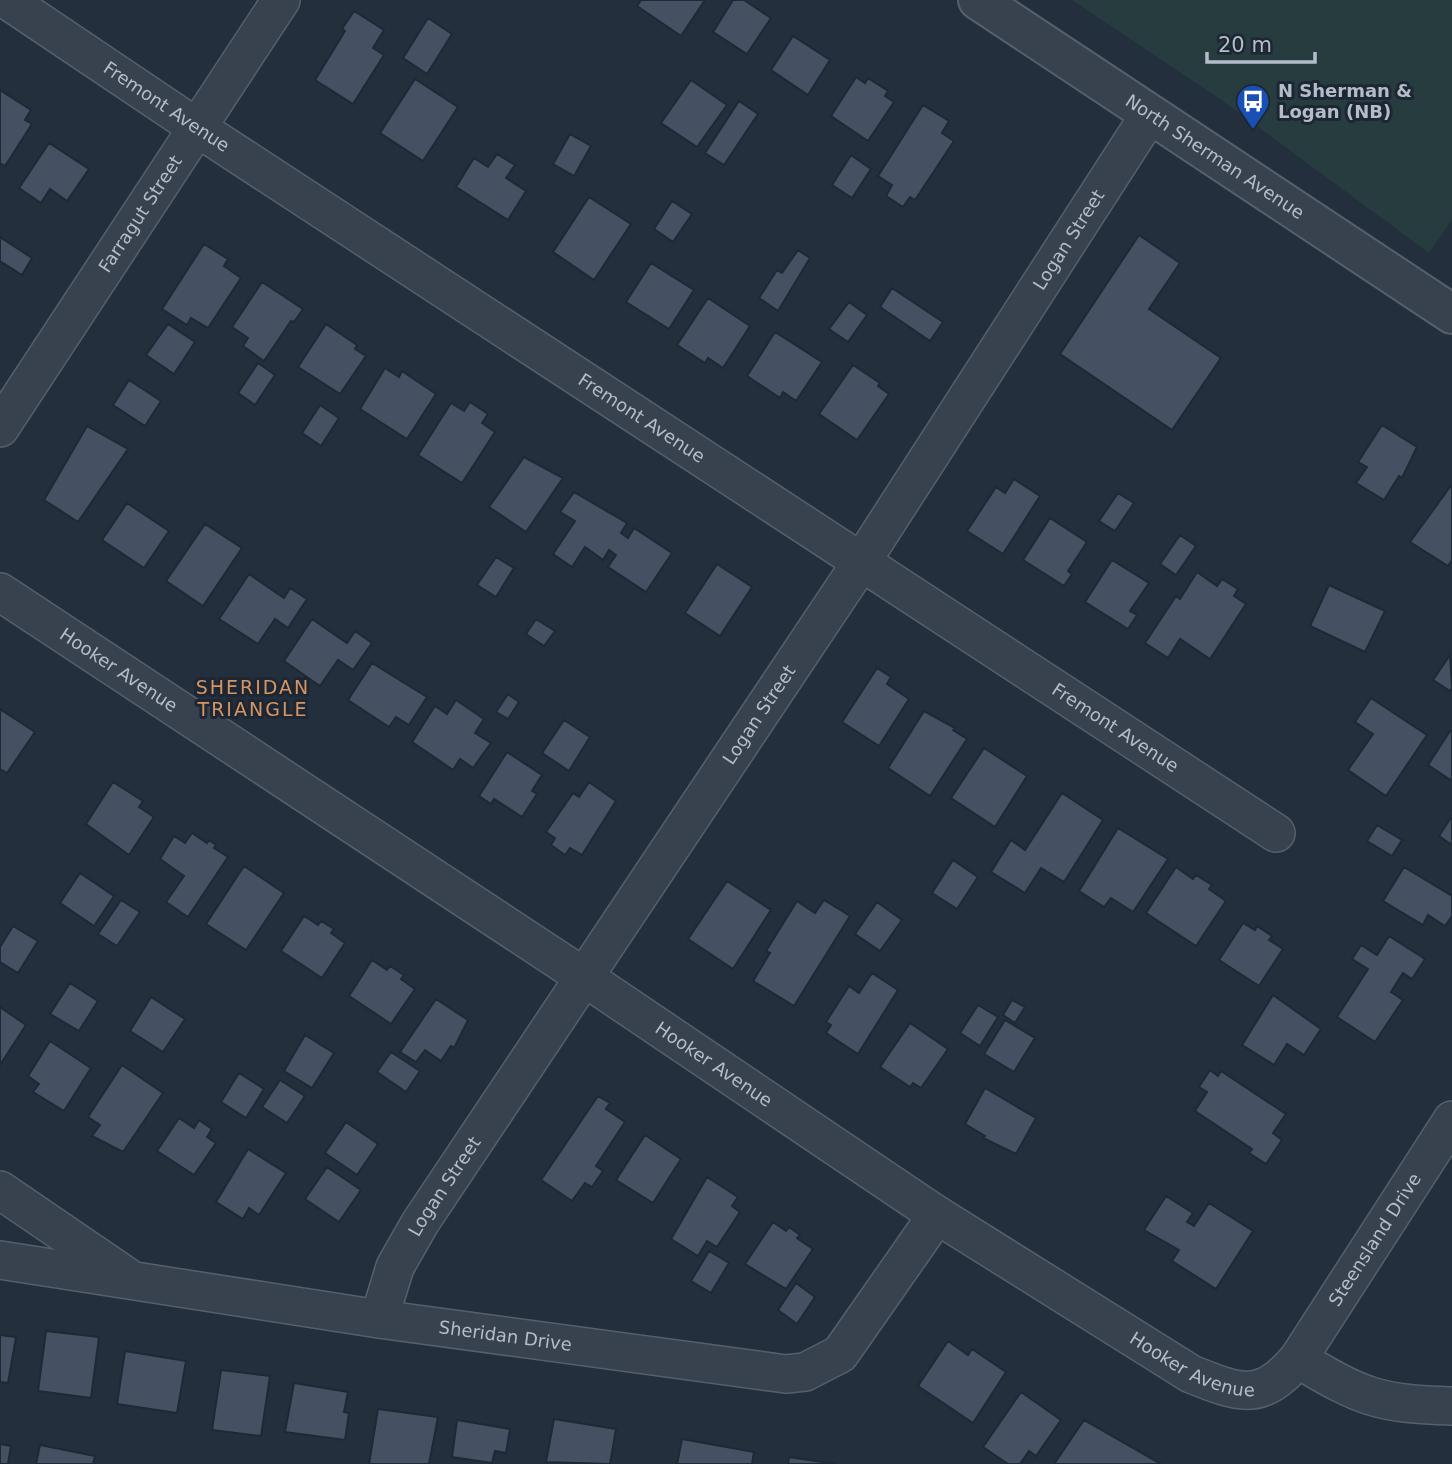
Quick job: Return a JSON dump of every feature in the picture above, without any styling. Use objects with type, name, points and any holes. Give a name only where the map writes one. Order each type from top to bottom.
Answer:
[{"type":"street","name":"Fremont Avenue","points":[[7,0],[199,129],[1276,834]]},
{"type":"street","name":"Farragut Street","points":[[0,428],[199,129],[281,0]]},
{"type":"street","name":"North Sherman Avenue","points":[[978,0],[1452,314]]},
{"type":"street","name":"Logan Street","points":[[379,1320],[395,1267],[420,1223],[862,561],[1150,114]]},
{"type":"street","name":"Hooker Avenue","points":[[0,592],[584,977],[937,1215],[1149,1350],[1200,1378],[1219,1385],[1265,1389],[1279,1381],[1298,1359]]},
{"type":"street","name":"Steensland Drive","points":[[1298,1359],[1452,1120]]},
{"type":"street","points":[[0,1190],[136,1282]]},
{"type":"street","name":"Sheridan Drive","points":[[0,1260],[379,1320],[786,1374],[805,1372],[840,1354],[937,1215]]},
{"type":"street","points":[[1298,1359],[1351,1392],[1382,1401],[1452,1406]]},
{"type":"green space","points":[[1072,0],[1452,0],[1452,219],[1429,253],[1220,99]]},
{"type":"building","points":[[641,0],[705,0],[681,36],[637,6]]},
{"type":"building","points":[[733,0],[744,0],[771,18],[747,54],[713,32]]},
{"type":"building","points":[[354,11],[384,30],[373,48],[384,55],[353,104],[315,80]]},
{"type":"building","points":[[428,18],[452,34],[427,74],[403,58]]},
{"type":"building","points":[[793,36],[830,60],[808,95],[771,70]]},
{"type":"building","points":[[856,77],[865,83],[868,78],[888,91],[885,96],[894,102],[868,141],[831,116]]},
{"type":"building","points":[[415,79],[458,107],[423,161],[380,133]]},
{"type":"building","points":[[691,80],[727,105],[697,147],[661,123]]},
{"type":"building","points":[[0,90],[31,110],[25,120],[32,124],[5,166],[0,163]]},
{"type":"building","points":[[739,101],[758,114],[724,165],[705,153]]},
{"type":"building","points":[[923,105],[949,121],[942,133],[954,141],[915,200],[910,197],[903,207],[886,196],[892,185],[878,176]]},
{"type":"building","points":[[570,134],[591,146],[574,176],[553,164]]},
{"type":"building","points":[[49,143],[89,169],[67,201],[50,189],[41,203],[19,188]]},
{"type":"building","points":[[497,154],[515,165],[506,178],[526,191],[508,220],[456,187],[474,158],[488,167]]},
{"type":"building","points":[[851,155],[871,169],[852,198],[832,185]]},
{"type":"building","points":[[589,197],[631,224],[594,280],[553,252]]},
{"type":"building","points":[[672,201],[692,214],[673,242],[654,229]]},
{"type":"building","points":[[1139,235],[1180,263],[1149,309],[1221,358],[1172,430],[1060,354]]},
{"type":"building","points":[[0,237],[32,258],[22,275],[0,261]]},
{"type":"building","points":[[204,244],[228,259],[224,266],[241,278],[208,328],[191,318],[187,325],[162,309]]},
{"type":"building","points":[[798,250],[810,258],[778,311],[759,298],[777,270],[782,273]]},
{"type":"building","points":[[651,263],[694,290],[669,329],[626,302]]},
{"type":"building","points":[[262,282],[303,309],[294,322],[291,321],[264,361],[243,346],[248,338],[232,327]]},
{"type":"building","points":[[892,288],[943,322],[930,341],[880,307]]},
{"type":"building","points":[[708,298],[750,326],[723,368],[708,358],[705,363],[677,345]]},
{"type":"building","points":[[849,302],[867,315],[848,342],[829,329]]},
{"type":"building","points":[[168,324],[195,342],[174,374],[146,355]]},
{"type":"building","points":[[326,324],[357,345],[355,349],[366,356],[340,394],[298,367]]},
{"type":"building","points":[[775,332],[822,362],[796,401],[783,392],[780,398],[747,376]]},
{"type":"building","points":[[258,363],[275,375],[255,405],[238,393]]},
{"type":"building","points":[[853,365],[880,383],[878,386],[889,394],[857,440],[819,414]]},
{"type":"building","points":[[385,368],[399,377],[402,371],[436,394],[407,439],[360,409]]},
{"type":"building","points":[[129,380],[161,401],[145,426],[113,405]]},
{"type":"building","points":[[470,402],[488,414],[482,423],[495,432],[462,483],[418,455],[451,403],[464,411]]},
{"type":"building","points":[[320,405],[339,418],[321,446],[302,433]]},
{"type":"building","points":[[1382,425],[1417,447],[1402,478],[1399,476],[1384,500],[1356,483],[1367,467],[1358,462]]},
{"type":"building","points":[[87,426],[128,449],[78,522],[44,500]]},
{"type":"building","points":[[524,457],[563,478],[526,532],[489,507]]},
{"type":"building","points":[[1014,479],[1040,496],[1003,554],[967,531],[996,487],[1005,493]]},
{"type":"building","points":[[1452,484],[1452,560],[1448,566],[1410,542]]},
{"type":"building","points":[[574,492],[627,523],[621,533],[628,538],[634,528],[672,553],[646,592],[608,567],[616,555],[609,550],[603,560],[585,547],[572,567],[553,554],[575,521],[560,512]]},
{"type":"building","points":[[1118,493],[1134,503],[1115,531],[1099,521]]},
{"type":"building","points":[[127,503],[169,531],[144,568],[102,540]]},
{"type":"building","points":[[1050,518],[1087,542],[1068,571],[1072,574],[1064,586],[1023,560]]},
{"type":"building","points":[[205,524],[242,548],[203,606],[166,581]]},
{"type":"building","points":[[1180,535],[1196,546],[1176,575],[1160,564]]},
{"type":"building","points":[[496,557],[514,568],[496,597],[477,585]]},
{"type":"building","points":[[1112,560],[1149,583],[1130,611],[1137,615],[1128,629],[1085,602]]},
{"type":"building","points":[[717,564],[752,587],[720,636],[685,613]]},
{"type":"building","points":[[1197,572],[1217,586],[1222,579],[1238,589],[1234,596],[1246,604],[1210,659],[1180,639],[1168,658],[1145,643],[1176,596],[1180,599]]},
{"type":"building","points":[[249,574],[284,598],[290,588],[307,599],[288,628],[275,619],[258,644],[219,619]]},
{"type":"building","points":[[1329,585],[1385,611],[1365,652],[1310,626]]},
{"type":"building","points":[[312,619],[347,643],[355,631],[372,643],[353,670],[338,660],[320,686],[284,661]]},
{"type":"building","points":[[536,619],[555,631],[544,646],[526,634]]},
{"type":"building","points":[[1450,655],[1452,688],[1450,691],[1433,680]]},
{"type":"building","points":[[372,663],[427,697],[409,725],[396,717],[389,727],[348,700]]},
{"type":"building","points":[[877,668],[891,677],[887,684],[909,699],[879,746],[842,722]]},
{"type":"building","points":[[508,694],[519,702],[508,719],[496,712]]},
{"type":"building","points":[[1371,698],[1427,735],[1386,796],[1348,770],[1373,734],[1355,722]]},
{"type":"building","points":[[456,700],[484,719],[475,733],[491,743],[473,768],[460,759],[453,770],[412,742],[435,706],[447,714]]},
{"type":"building","points":[[0,709],[35,732],[7,773],[0,769]]},
{"type":"building","points":[[924,711],[955,728],[953,730],[967,739],[930,796],[888,768]]},
{"type":"building","points":[[564,720],[590,737],[569,771],[542,753]]},
{"type":"building","points":[[1450,731],[1452,732],[1452,781],[1428,765]]},
{"type":"building","points":[[984,748],[1027,776],[995,827],[951,798]]},
{"type":"building","points":[[507,752],[542,775],[532,791],[537,794],[522,817],[494,799],[491,804],[479,796]]},
{"type":"building","points":[[113,782],[143,801],[139,807],[154,817],[129,855],[86,824]]},
{"type":"building","points":[[589,782],[616,801],[582,855],[570,848],[565,855],[551,845],[555,838],[546,832],[573,793],[579,797]]},
{"type":"building","points":[[1062,793],[1103,820],[1064,882],[1041,868],[1025,893],[991,872],[1011,840],[1025,850]]},
{"type":"building","points":[[1452,816],[1452,845],[1439,836]]},
{"type":"building","points":[[1377,825],[1402,840],[1392,856],[1367,841]]},
{"type":"building","points":[[1118,828],[1168,859],[1133,912],[1111,898],[1104,907],[1079,891]]},
{"type":"building","points":[[192,833],[207,843],[209,840],[216,845],[214,848],[228,857],[188,917],[166,902],[184,876],[160,859],[174,836],[185,843]]},
{"type":"building","points":[[953,860],[978,877],[957,909],[932,893]]},
{"type":"building","points":[[244,866],[284,893],[246,950],[206,924]]},
{"type":"building","points":[[1176,867],[1193,879],[1196,875],[1212,885],[1209,889],[1226,901],[1196,946],[1146,913]]},
{"type":"building","points":[[1404,867],[1452,896],[1452,916],[1445,926],[1428,915],[1423,925],[1383,901]]},
{"type":"building","points":[[80,873],[114,896],[94,926],[60,903]]},
{"type":"building","points":[[727,881],[771,910],[733,969],[688,939]]},
{"type":"building","points":[[121,900],[140,912],[117,946],[98,934]]},
{"type":"building","points":[[824,900],[850,916],[794,1006],[753,981],[770,953],[766,951],[797,901],[815,913]]},
{"type":"building","points":[[877,902],[902,920],[880,951],[855,934]]},
{"type":"building","points":[[304,916],[318,925],[321,921],[334,929],[331,933],[345,943],[322,978],[281,951]]},
{"type":"building","points":[[1243,923],[1255,930],[1257,926],[1272,936],[1269,940],[1283,949],[1259,986],[1219,960]]},
{"type":"building","points":[[13,926],[38,941],[18,973],[0,962],[0,947]]},
{"type":"building","points":[[1389,936],[1425,959],[1412,979],[1403,973],[1391,992],[1403,1000],[1375,1042],[1337,1017],[1368,969],[1352,959],[1361,945],[1377,955]]},
{"type":"building","points":[[372,960],[387,970],[390,966],[404,975],[401,979],[415,989],[391,1024],[349,996]]},
{"type":"building","points":[[872,973],[898,990],[858,1054],[826,1033],[831,1025],[826,1022],[849,986],[859,993]]},
{"type":"building","points":[[70,983],[98,1001],[79,1031],[50,1014]]},
{"type":"building","points":[[1273,995],[1321,1029],[1304,1055],[1287,1044],[1274,1065],[1242,1045]]},
{"type":"building","points":[[151,997],[185,1019],[163,1052],[130,1031]]},
{"type":"building","points":[[436,999],[468,1020],[454,1048],[451,1046],[441,1061],[425,1050],[416,1062],[400,1052]]},
{"type":"building","points":[[1012,1000],[1025,1007],[1015,1023],[1003,1015]]},
{"type":"building","points":[[978,1005],[998,1017],[980,1046],[960,1033]]},
{"type":"building","points":[[0,1007],[26,1025],[0,1065]]},
{"type":"building","points":[[1005,1020],[1035,1038],[1014,1072],[984,1054]]},
{"type":"building","points":[[910,1023],[948,1049],[921,1088],[913,1083],[910,1087],[880,1067]]},
{"type":"building","points":[[305,1035],[334,1053],[312,1088],[284,1071]]},
{"type":"building","points":[[50,1041],[91,1068],[64,1111],[33,1092],[39,1084],[28,1076]]},
{"type":"building","points":[[391,1052],[420,1071],[406,1092],[377,1072]]},
{"type":"building","points":[[122,1065],[163,1093],[123,1152],[92,1136],[100,1125],[88,1117]]},
{"type":"building","points":[[1210,1070],[1218,1076],[1221,1071],[1286,1114],[1273,1133],[1282,1140],[1266,1164],[1249,1153],[1252,1149],[1195,1111],[1207,1092],[1199,1087]]},
{"type":"building","points":[[239,1073],[264,1089],[246,1118],[221,1102]]},
{"type":"building","points":[[280,1080],[305,1096],[287,1123],[262,1107]]},
{"type":"building","points":[[985,1088],[1036,1118],[1016,1154],[983,1138],[985,1136],[965,1124]]},
{"type":"building","points":[[598,1096],[610,1103],[606,1109],[625,1122],[596,1166],[603,1171],[592,1187],[585,1183],[572,1201],[541,1180]]},
{"type":"building","points":[[179,1118],[194,1128],[199,1120],[212,1129],[207,1137],[216,1143],[194,1175],[157,1151]]},
{"type":"building","points":[[346,1122],[378,1144],[357,1175],[325,1153]]},
{"type":"building","points":[[645,1135],[681,1159],[653,1203],[616,1180]]},
{"type":"building","points":[[248,1149],[286,1173],[259,1215],[249,1208],[243,1219],[216,1202]]},
{"type":"building","points":[[327,1167],[361,1190],[339,1222],[305,1199]]},
{"type":"building","points":[[707,1177],[738,1197],[732,1206],[740,1212],[717,1247],[707,1241],[698,1256],[671,1239]]},
{"type":"building","points":[[1166,1196],[1193,1213],[1187,1222],[1194,1226],[1209,1203],[1253,1231],[1216,1289],[1172,1261],[1179,1250],[1144,1230]]},
{"type":"building","points":[[773,1222],[786,1231],[789,1227],[800,1235],[797,1238],[813,1249],[786,1289],[745,1264]]},
{"type":"building","points":[[709,1251],[729,1263],[711,1293],[691,1281]]},
{"type":"building","points":[[796,1283],[815,1297],[797,1324],[778,1310]]},
{"type":"building","points":[[46,1331],[99,1337],[91,1398],[38,1391]]},
{"type":"building","points":[[0,1335],[16,1337],[8,1383],[0,1382]]},
{"type":"building","points":[[948,1341],[968,1355],[972,1349],[1006,1372],[973,1423],[918,1386]]},
{"type":"building","points":[[125,1351],[186,1361],[177,1413],[117,1404]]},
{"type":"building","points":[[221,1370],[270,1376],[261,1436],[212,1430]]},
{"type":"building","points":[[294,1383],[348,1392],[344,1412],[349,1413],[345,1440],[285,1432]]},
{"type":"building","points":[[1021,1392],[1061,1420],[1036,1456],[1029,1451],[1020,1464],[1008,1464],[983,1447]]},
{"type":"building","points":[[378,1409],[438,1417],[429,1464],[369,1464]]},
{"type":"building","points":[[554,1419],[616,1429],[610,1464],[546,1462]]},
{"type":"building","points":[[457,1420],[510,1429],[506,1453],[495,1451],[492,1463],[452,1457]]},
{"type":"building","points":[[1084,1420],[1161,1464],[1054,1464]]},
{"type":"building","points":[[682,1439],[754,1452],[752,1464],[677,1464]]},
{"type":"building","points":[[0,1444],[11,1446],[8,1464],[0,1464]]},
{"type":"building","points":[[40,1445],[95,1456],[93,1464],[36,1464]]},
{"type":"building","points":[[789,1457],[835,1464],[788,1464]]},
{"type":"place","name":"N Sherman & Logan (NB)","points":[[1253,131]]},
{"type":"district","name":"SHERIDAN TRIANGLE","points":[[253,698]]}]
